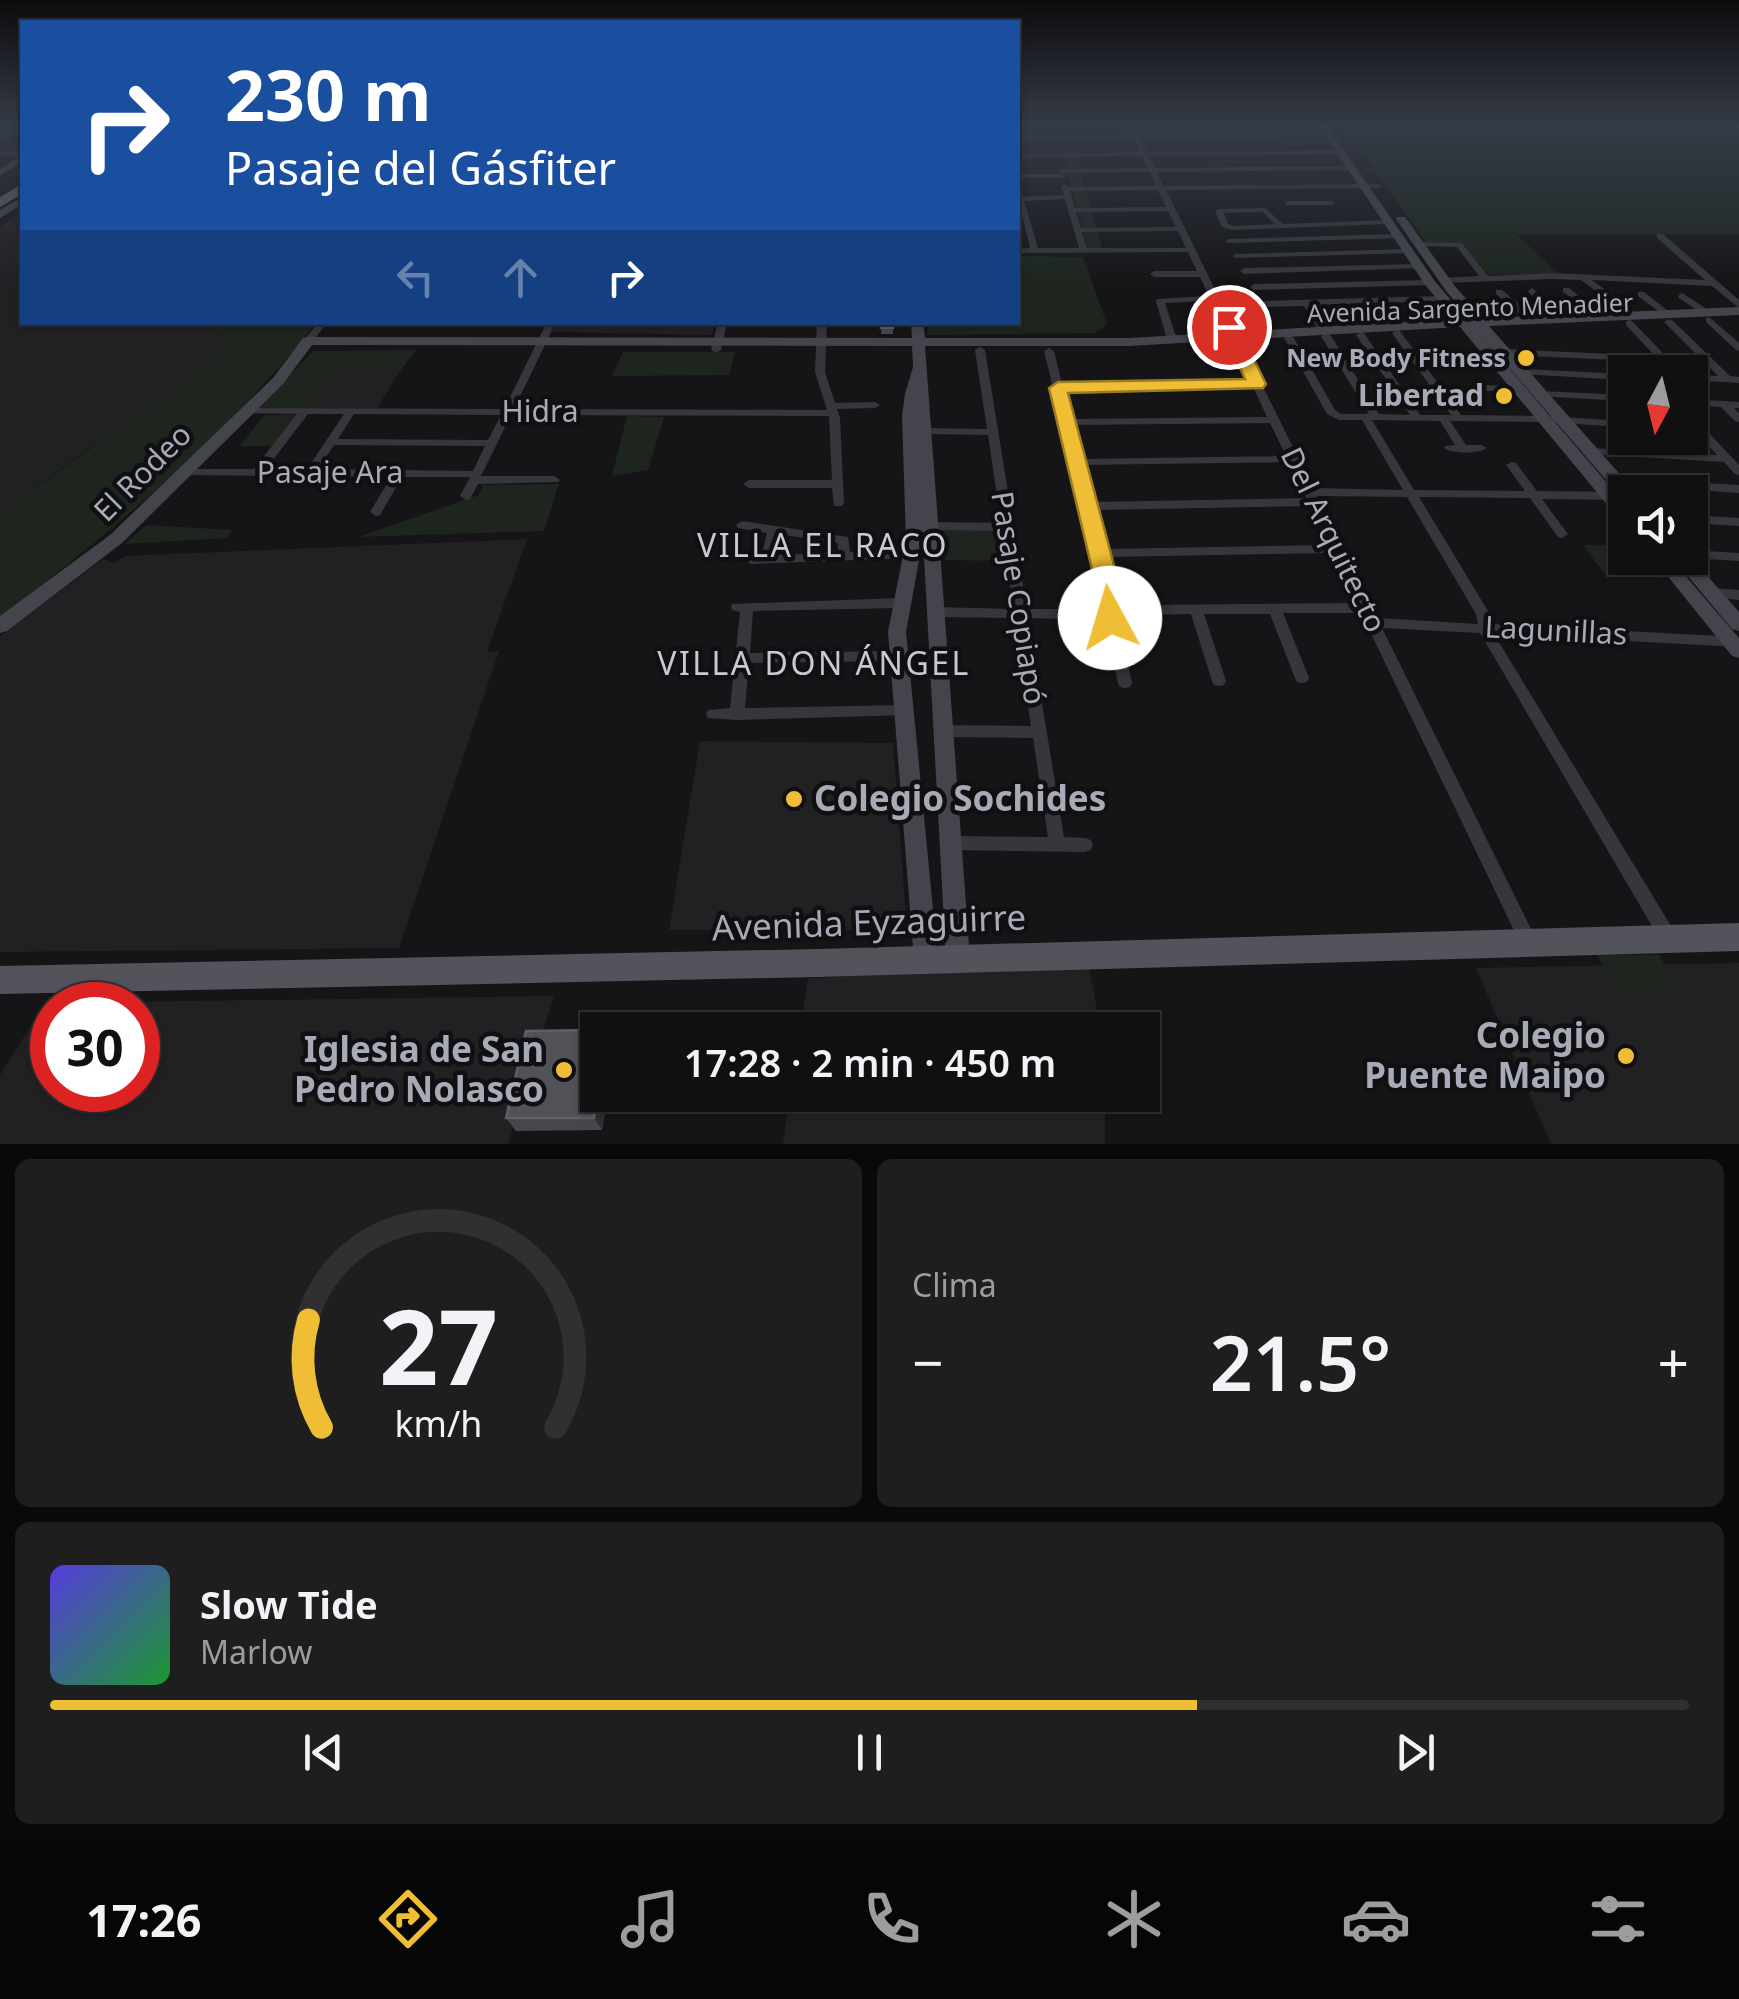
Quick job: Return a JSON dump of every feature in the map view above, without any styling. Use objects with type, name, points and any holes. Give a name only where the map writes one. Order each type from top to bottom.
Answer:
[{"type":"main road","name":"Avenida Eyzaguirre","points":[[0,980],[926,960],[1739,936]]},
{"type":"street","points":[[1063,179],[1084,251]]},
{"type":"street","name":"Del Arquitecto","points":[[1157,179],[1529,943]]},
{"type":"street","points":[[1365,179],[1372,186],[1388,222],[1414,248],[1418,266],[1430,282],[1443,299],[1475,326]]},
{"type":"street","points":[[1367,179],[1414,248],[1444,280],[1501,358],[1518,389],[1608,481]]},
{"type":"street","points":[[1020,199],[1162,188],[1372,186]]},
{"type":"street","points":[[1298,187],[1309,203]]},
{"type":"street","points":[[1020,202],[1035,251]]},
{"type":"street","points":[[1289,203],[1332,203]]},
{"type":"street","points":[[1070,210],[1172,209]]},
{"type":"street","points":[[1280,226],[1265,210],[1220,210],[1228,227],[1261,227],[1388,222]]},
{"type":"street","points":[[1261,227],[1483,614],[1485,626],[1669,938]]},
{"type":"street","points":[[1077,230],[1181,229]]},
{"type":"street","points":[[1228,241],[1398,236]]},
{"type":"street","points":[[1660,236],[1713,282],[1739,312]]},
{"type":"street","points":[[1236,256],[1460,245],[1485,278]]},
{"type":"street","points":[[1020,251],[1192,250]]},
{"type":"street","points":[[1244,271],[1418,266]]},
{"type":"street","points":[[1154,274],[1203,274]]},
{"type":"street","points":[[1444,280],[1583,277],[1713,282]]},
{"type":"street","points":[[1583,277],[1632,320],[1660,355]]},
{"type":"street","points":[[1254,287],[1430,282]]},
{"type":"street","points":[[1566,290],[1600,317]]},
{"type":"street","points":[[1532,291],[1566,319]]},
{"type":"street","points":[[1499,292],[1532,320]]},
{"type":"street","points":[[1640,294],[1733,380]]},
{"type":"street","points":[[1682,296],[1739,348]]},
{"type":"street","points":[[1172,340],[1160,308],[1161,300],[1215,298]]},
{"type":"street","points":[[1263,304],[1443,299]]},
{"type":"street","name":"Avenida Sargento Menadier","points":[[306,345],[1049,351],[1739,312]]},
{"type":"street","name":"Avenida Sargento Menadier","points":[[919,351],[1289,338],[1324,333],[1361,335],[1600,317],[1632,320]]},
{"type":"street","points":[[306,345],[322,325]]},
{"type":"street","points":[[466,496],[550,325]]},
{"type":"street","points":[[717,346],[722,325]]},
{"type":"street","points":[[822,325],[820,372],[833,410],[838,503]]},
{"type":"street","points":[[917,325],[958,959]]},
{"type":"street","points":[[1398,333],[1459,419]]},
{"type":"street","points":[[1361,335],[1417,418]]},
{"type":"street","points":[[1289,338],[1336,416],[1544,418],[1608,423]]},
{"type":"street","name":"El Rodeo","points":[[0,626],[109,545],[284,375],[306,345]]},
{"type":"street","name":"Pasaje Copiapó","points":[[980,350],[1057,845]]},
{"type":"street","points":[[919,351],[907,414],[915,532],[900,602],[899,656],[926,960]]},
{"type":"street","points":[[1049,351],[1108,586],[1120,601],[1146,610],[1366,608]]},
{"type":"street","points":[[1501,358],[1522,372],[1608,476]]},
{"type":"street","points":[[1449,362],[1501,358],[1608,359]]},
{"type":"street","points":[[1522,372],[1608,376]]},
{"type":"street","points":[[1708,378],[1733,380]]},
{"type":"street","points":[[1058,388],[1257,384]]},
{"type":"street","points":[[1470,388],[1518,389]]},
{"type":"street","points":[[1541,394],[1608,397]]},
{"type":"street","points":[[1708,403],[1739,404]]},
{"type":"street","points":[[1724,404],[1739,419]]},
{"type":"street","name":"Hidra","points":[[246,411],[833,410],[875,405]]},
{"type":"street","points":[[257,472],[305,411]]},
{"type":"street","points":[[310,473],[352,412]]},
{"type":"street","points":[[1443,418],[1464,448]]},
{"type":"street","points":[[1067,422],[1274,420]]},
{"type":"street","points":[[923,431],[993,432]]},
{"type":"street","points":[[1708,440],[1739,472]]},
{"type":"street","points":[[331,442],[492,443]]},
{"type":"street","points":[[1449,448],[1482,448]]},
{"type":"street","points":[[1590,451],[1726,459]]},
{"type":"street","points":[[1077,462],[1293,458]]},
{"type":"street","points":[[1512,466],[1562,534]]},
{"type":"street","name":"Pasaje Ara","points":[[183,472],[399,473],[554,480]]},
{"type":"street","points":[[376,512],[399,473]]},
{"type":"street","points":[[749,484],[837,484]]},
{"type":"street","points":[[1708,490],[1739,489]]},
{"type":"street","points":[[1088,506],[1411,494],[1608,492]]},
{"type":"street","points":[[1708,520],[1739,522]]},
{"type":"street","points":[[742,524],[844,540],[844,555]]},
{"type":"street","points":[[930,526],[1007,527]]},
{"type":"street","points":[[768,559],[773,530]]},
{"type":"street","points":[[1100,554],[1338,549]]},
{"type":"street","points":[[751,560],[912,554]]},
{"type":"street","points":[[1708,555],[1739,557]]},
{"type":"street","points":[[1676,575],[1737,639]]},
{"type":"street","points":[[1697,575],[1713,594],[1737,639]]},
{"type":"street","points":[[1713,594],[1739,595]]},
{"type":"street","points":[[737,714],[742,607],[917,600],[934,609],[1060,614]]},
{"type":"street","points":[[1120,601],[1110,616],[1125,683]]},
{"type":"street","points":[[1276,608],[1302,678]]},
{"type":"street","points":[[1196,610],[1219,681]]},
{"type":"street","name":"Lagunillas","points":[[1373,623],[1737,639]]},
{"type":"street","points":[[742,658],[899,656]]},
{"type":"street","points":[[713,714],[904,712]]},
{"type":"street","points":[[941,730],[1039,732]]},
{"type":"street","points":[[948,843],[1086,846]]},
{"type":"shaded area","points":[[1070,179],[1083,179],[1102,249],[1088,249]]},
{"type":"shaded area","points":[[1381,179],[1739,179],[1739,235],[1517,235],[1558,273],[1488,275],[1462,243],[1426,242]]},
{"type":"shaded area","points":[[20,212],[20,325],[212,325],[228,340],[225,350],[131,424],[0,512],[0,227]]},
{"type":"shaded area","points":[[1020,256],[1083,257],[1107,324],[1095,333],[928,335],[927,325],[1020,325]]},
{"type":"shaded area","points":[[212,325],[314,325],[207,443],[85,550],[0,617],[0,512],[142,413],[225,350],[228,340]]},
{"type":"shaded area","points":[[556,325],[714,325],[712,335],[552,332]]},
{"type":"shaded area","points":[[416,350],[400,371],[336,371],[309,408],[259,408],[313,351]]},
{"type":"shaded area","points":[[623,352],[735,352],[729,375],[612,376]]},
{"type":"shaded area","points":[[336,371],[400,371],[377,408],[309,408]]},
{"type":"shaded area","points":[[265,415],[298,415],[273,446],[239,446]]},
{"type":"shaded area","points":[[627,416],[664,417],[648,470],[612,476]]},
{"type":"shaded area","points":[[559,484],[544,531],[358,537],[479,495],[483,485]]},
{"type":"shaded area","points":[[146,525],[232,530],[227,538],[125,544]]},
{"type":"shaded area","points":[[943,530],[1002,531],[1007,561],[945,560]]},
{"type":"shaded area","points":[[527,539],[487,652],[499,651],[399,948],[0,952],[0,636],[103,559],[113,563],[125,556]]},
{"type":"shaded area","points":[[1583,545],[1608,546],[1608,573]]},
{"type":"shaded area","name":"Colegio Sochides","points":[[700,741],[893,743],[907,930],[669,930]]},
{"type":"shaded area","points":[[1597,955],[1659,955],[1680,989],[1616,989]]},
{"type":"shaded area","name":"Colegio Puente Maipo","points":[[1739,963],[1739,1144],[1551,1144],[1476,968]]},
{"type":"shaded area","points":[[1089,967],[1098,1012],[803,1012],[808,978]]},
{"type":"shaded area","points":[[554,996],[508,1144],[0,1144],[0,1075],[30,1027],[30,1112],[160,1112],[160,1001]]},
{"type":"shaded area","points":[[788,1112],[1105,1112],[1105,1144],[783,1144]]},
{"type":"building","name":"Iglesia de San Pedro Nolasco","points":[[580,1030],[580,1112],[595,1112],[594,1118],[506,1118],[526,1031]]},
{"type":"place","name":"New Body Fitness","points":[[1526,358]]},
{"type":"place","name":"Libertad","points":[[1504,396]]},
{"type":"place","name":"Colegio Sochides","points":[[794,799]]},
{"type":"place","name":"Colegio Puente Maipo","points":[[1626,1056]]},
{"type":"place","name":"Iglesia de San Pedro Nolasco","points":[[564,1070]]},
{"type":"district","name":"VILLA EL RACO","points":[[823,546]]},
{"type":"district","name":"VILLA DON ÁNGEL","points":[[814,664]]},
{"type":"route","points":[[1110,618],[1120,601],[1108,586],[1058,388],[1257,384],[1229,327]]}]
